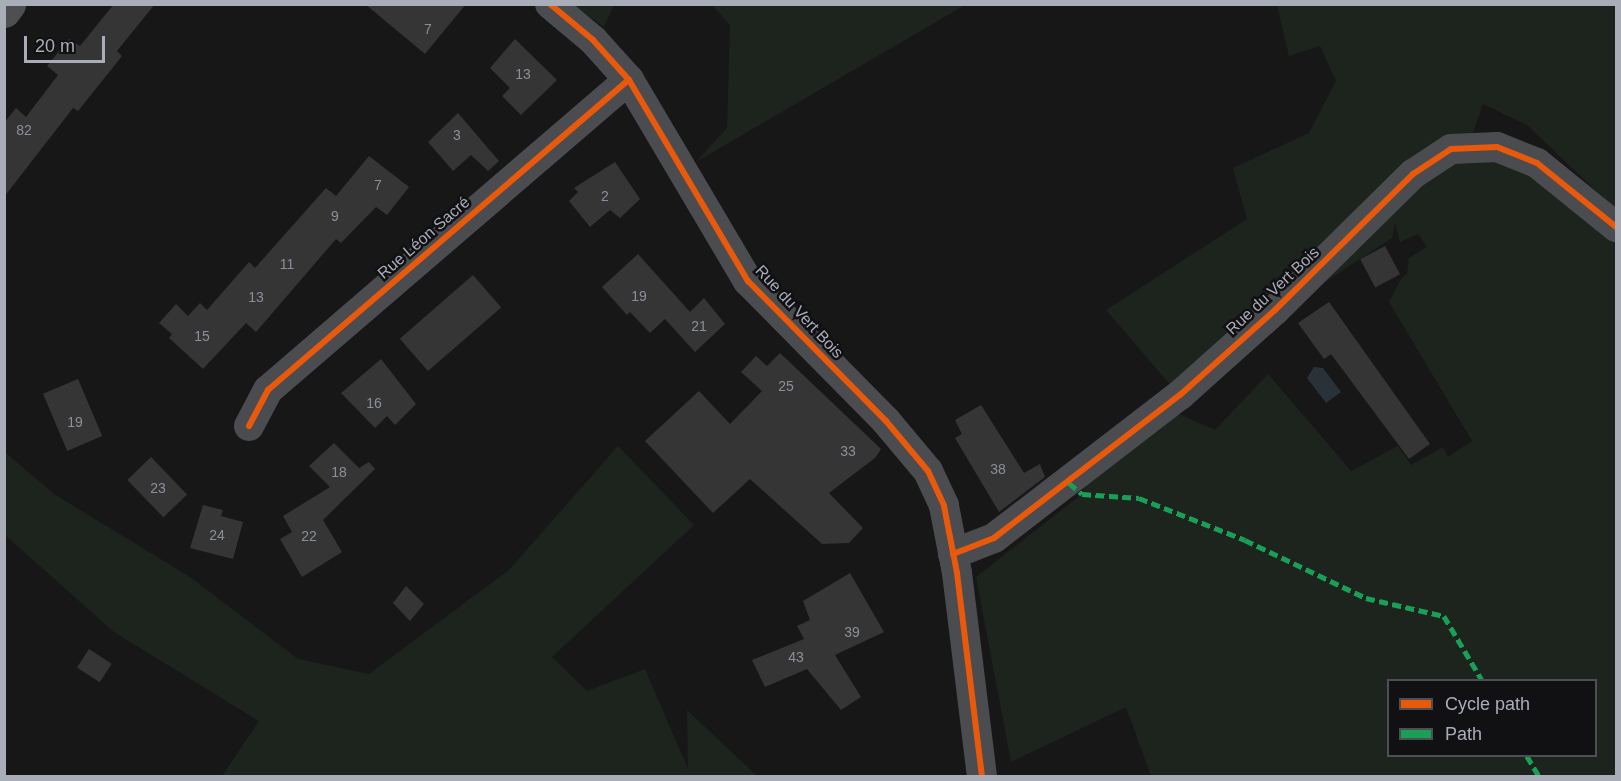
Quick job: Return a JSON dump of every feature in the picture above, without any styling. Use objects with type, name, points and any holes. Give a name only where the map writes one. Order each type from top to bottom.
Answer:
[{"type":"main road","points":[[4,10],[9,4]]},
{"type":"street","name":"Rue du Vert Bois","points":[[550,4],[592,40],[629,80],[748,281],[886,421],[928,471],[944,506],[953,554],[982,777]]},
{"type":"street","name":"Rue Léon Sacré","points":[[249,426],[268,390],[629,80]]},
{"type":"street","name":"Rue du Vert Bois","points":[[953,554],[994,538],[1180,395],[1275,310],[1413,174],[1451,149],[1497,147],[1537,163],[1617,227]]},
{"type":"shaded area","points":[[573,5],[614,5],[604,27]]},
{"type":"shaded area","points":[[712,5],[965,5],[696,162],[727,128],[730,25]]},
{"type":"shaded area","points":[[1277,5],[1616,5],[1616,210],[1527,125],[1483,104],[1472,135],[1616,233],[1616,776],[1151,776],[1126,707],[1011,762],[976,577],[1082,494],[1087,479],[1167,409],[1215,430],[1268,374],[1351,471],[1398,446],[1411,465],[1443,447],[1448,457],[1472,441],[1389,302],[1401,279],[1407,274],[1409,258],[1427,247],[1418,234],[1400,242],[1395,223],[1392,238],[1325,282],[1329,264],[1173,388],[1106,310],[1247,219],[1233,168],[1309,133],[1336,81],[1320,46],[1289,56]]},
{"type":"shaded area","points":[[1314,367],[1323,368],[1341,392],[1326,403],[1307,378]]},
{"type":"shaded area","points":[[618,446],[694,525],[552,657],[587,691],[645,669],[688,769],[687,710],[757,776],[222,776],[259,721],[114,632],[5,535],[5,452],[54,494],[190,577],[298,659],[369,674],[509,570]]},
{"type":"building","points":[[114,4],[155,4],[117,51],[122,56],[78,111],[73,108],[4,197],[4,123],[16,108],[26,117],[58,75],[47,66],[69,39],[80,46]]},
{"type":"building","points":[[365,4],[466,4],[425,54]]},
{"type":"building","points":[[515,39],[557,80],[521,115],[502,96],[510,88],[490,68]]},
{"type":"building","points":[[458,113],[499,161],[488,171],[471,155],[453,171],[428,142]]},
{"type":"building","points":[[369,156],[409,187],[387,215],[376,207],[341,243],[336,239],[256,332],[246,323],[203,369],[169,338],[172,334],[159,323],[176,304],[188,316],[200,303],[207,310],[249,262],[255,268],[326,188],[336,196]]},
{"type":"building","points":[[615,162],[640,199],[620,218],[610,210],[590,227],[569,201],[578,192],[574,188]]},
{"type":"building","points":[[1385,246],[1400,274],[1375,287],[1360,259]]},
{"type":"building","points":[[638,254],[690,312],[704,298],[725,324],[695,352],[665,319],[650,333],[630,312],[627,315],[602,287]]},
{"type":"building","points":[[473,275],[501,307],[428,371],[400,339]]},
{"type":"building","points":[[1329,302],[1430,444],[1409,459],[1331,354],[1324,359],[1298,323]]},
{"type":"building","points":[[780,353],[881,449],[875,458],[829,493],[863,528],[849,543],[822,544],[750,479],[713,513],[645,441],[699,391],[730,424],[762,391],[741,372],[756,356],[767,366]]},
{"type":"building","points":[[381,359],[416,404],[395,425],[387,416],[375,428],[341,393]]},
{"type":"building","points":[[78,379],[102,436],[67,451],[43,394]]},
{"type":"building","points":[[981,405],[1024,473],[1040,464],[1045,477],[999,512],[955,438],[962,434],[955,420]]},
{"type":"building","points":[[334,443],[359,468],[369,462],[375,469],[323,520],[342,552],[302,577],[280,539],[292,532],[283,516],[330,487],[309,466]]},
{"type":"building","points":[[151,457],[187,494],[163,517],[127,480]]},
{"type":"building","points":[[203,505],[223,510],[221,516],[243,522],[233,559],[190,548]]},
{"type":"building","points":[[850,573],[884,632],[835,655],[861,697],[841,710],[807,669],[765,687],[752,660],[804,639],[797,626],[810,620],[803,601]]},
{"type":"building","points":[[406,586],[424,604],[410,621],[393,603]]},
{"type":"building","points":[[89,649],[112,664],[100,682],[77,667]]},
{"type":"marked path","points":[[1069,483],[1082,494],[1139,498],[1245,540],[1366,598],[1444,616],[1481,679]]},
{"type":"marked path","points":[[1528,757],[1539,776]]},
{"type":"cycle path","points":[[550,4],[593,40],[629,80],[748,281],[886,421],[928,471],[944,506],[957,573],[982,776]]},
{"type":"cycle path","points":[[249,426],[268,390],[629,80]]},
{"type":"cycle path","points":[[953,554],[994,538],[1180,395],[1275,310],[1413,174],[1451,149],[1497,147],[1537,163],[1616,227]]}]
